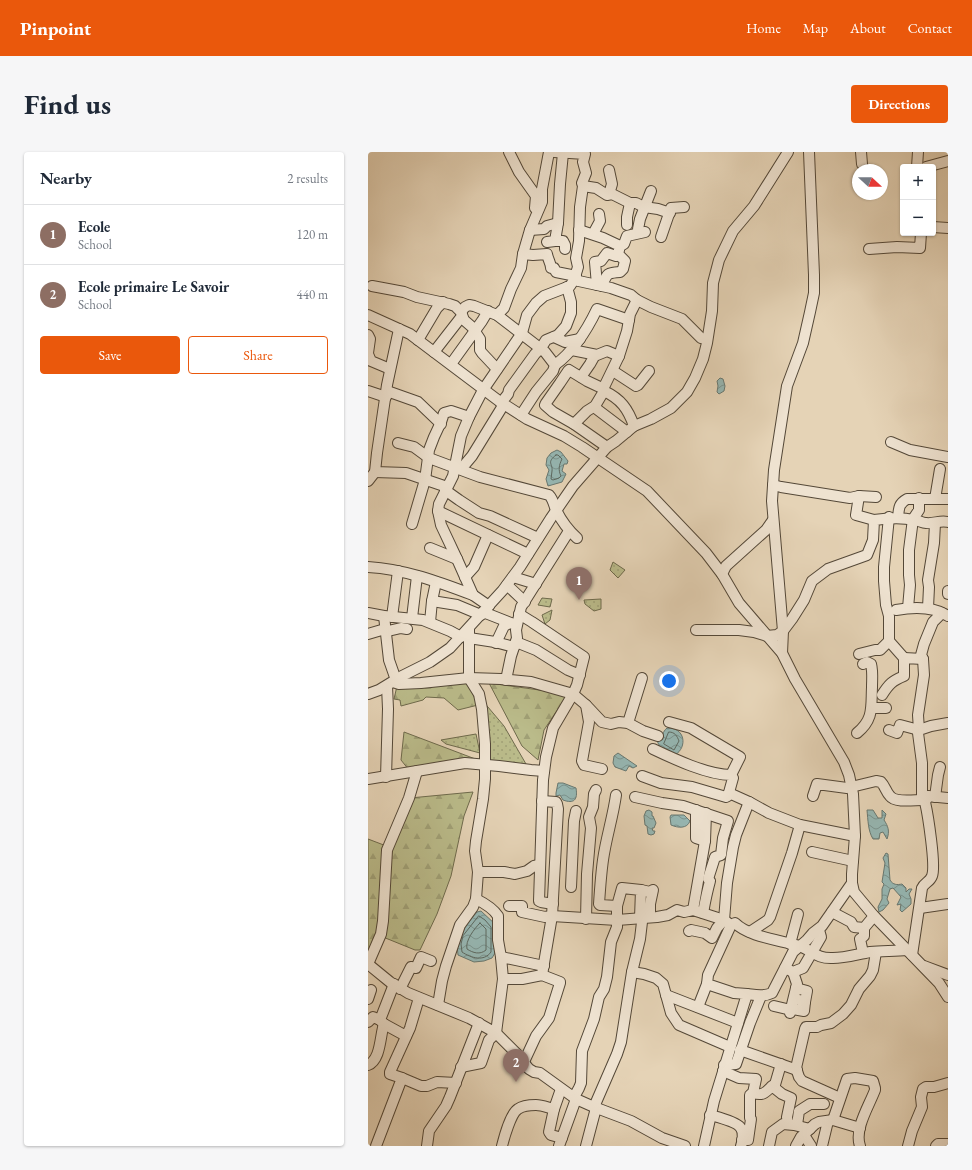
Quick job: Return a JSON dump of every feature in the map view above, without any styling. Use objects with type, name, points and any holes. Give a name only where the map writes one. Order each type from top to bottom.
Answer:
[{"type":"street","points":[[509,152],[519,172],[536,196],[535,218]]},
{"type":"street","points":[[451,364],[475,331],[493,313],[504,308],[521,268],[523,254],[530,230],[542,202],[542,189],[549,152]]},
{"type":"street","points":[[458,468],[461,436],[469,417],[483,390],[522,333],[527,315],[536,303],[544,296],[573,284],[578,267],[576,258],[579,241],[582,183],[586,173],[584,162],[585,154],[558,152],[560,180],[558,223],[551,241],[563,241],[565,245],[564,249]]},
{"type":"street","points":[[368,694],[379,690],[440,656],[466,634],[510,581],[576,482],[607,447],[630,429],[671,408],[687,392],[703,359],[712,311],[713,283],[719,260],[733,231],[754,206],[788,152]]},
{"type":"street","points":[[782,653],[783,631],[772,501],[774,464],[787,386],[804,343],[814,293],[809,152]]},
{"type":"street","points":[[861,152],[862,164]]},
{"type":"street","points":[[917,164],[918,152]]},
{"type":"street","points":[[936,164],[948,161]]},
{"type":"street","points":[[609,170],[612,184],[609,194]]},
{"type":"street","points":[[544,180],[560,180]]},
{"type":"street","points":[[583,186],[596,188],[607,195],[612,194],[630,204],[636,203],[644,207],[670,213]]},
{"type":"street","points":[[599,285],[595,270],[596,262],[601,261],[607,253],[616,256],[624,244],[627,236],[641,231],[640,219],[651,191]]},
{"type":"street","points":[[628,225],[630,204]]},
{"type":"street","points":[[661,237],[671,208],[684,207]]},
{"type":"street","points":[[593,234],[600,222],[599,214]]},
{"type":"street","points":[[530,230],[544,229],[547,226],[558,223]]},
{"type":"street","points":[[936,227],[948,228]]},
{"type":"street","points":[[579,230],[610,241],[625,261],[623,269],[620,272],[610,273],[599,285]]},
{"type":"street","points":[[869,249],[897,247],[920,248],[921,236]]},
{"type":"street","points":[[523,254],[547,254],[552,268],[554,268],[556,272],[631,296],[651,307],[682,319],[701,338],[707,339]]},
{"type":"street","points":[[372,286],[404,292],[417,297],[455,306],[480,339],[480,350],[482,354],[497,369]]},
{"type":"street","points":[[485,611],[472,595],[441,526],[438,511],[439,504],[446,488],[458,468],[472,456],[535,354],[546,340],[558,335],[566,326],[571,313],[571,302],[566,288]]},
{"type":"street","points":[[574,424],[586,411],[594,407],[604,390],[619,356],[627,331],[630,314],[637,300]]},
{"type":"street","points":[[418,340],[437,308],[443,302]]},
{"type":"street","points":[[434,352],[462,314],[465,307],[468,305],[493,313],[541,348],[555,365]]},
{"type":"street","points":[[521,415],[536,392],[553,371],[555,365],[572,350],[580,339],[590,325],[597,310],[629,320]]},
{"type":"street","points":[[368,318],[410,334],[503,404],[521,415],[564,436],[598,457],[647,491],[706,553],[722,574],[739,603],[782,653],[795,679],[844,762],[852,786],[855,836],[852,883],[854,892],[874,916],[940,983],[948,997]]},
{"type":"street","points":[[368,481],[375,472],[372,458],[399,329]]},
{"type":"street","points":[[368,335],[370,339],[369,359],[390,369]]},
{"type":"street","points":[[554,337],[565,342],[580,339]]},
{"type":"street","points":[[572,350],[592,359]]},
{"type":"street","points":[[577,375],[580,364],[607,351],[619,356]]},
{"type":"street","points":[[607,447],[574,424],[553,412],[545,405],[568,371],[570,370],[619,400],[630,415],[630,429]]},
{"type":"street","points":[[613,371],[636,386],[649,371]]},
{"type":"street","points":[[368,391],[418,402],[441,424]]},
{"type":"street","points":[[594,407],[630,429]]},
{"type":"street","points":[[412,524],[424,480],[430,450],[444,413],[450,411],[469,417]]},
{"type":"street","points":[[891,442],[910,450],[948,457]]},
{"type":"street","points":[[398,443],[414,447],[429,458],[480,477],[549,495],[569,531],[577,538]]},
{"type":"street","points":[[935,499],[940,469]]},
{"type":"street","points":[[375,472],[406,473],[446,488],[459,500],[479,513],[504,522],[538,538]]},
{"type":"street","points":[[937,486],[940,481],[948,480]]},
{"type":"street","points":[[773,485],[850,498],[859,496],[876,497]]},
{"type":"street","points":[[859,496],[856,514],[874,520],[893,518],[926,523],[942,519]]},
{"type":"street","points":[[908,608],[910,585],[908,575],[909,550],[914,520],[919,510],[919,498]]},
{"type":"street","points":[[882,695],[890,683],[904,676],[904,658],[889,641],[889,616],[886,605],[884,581],[886,552],[893,518],[902,502],[907,499],[948,499]]},
{"type":"street","points":[[438,511],[528,554]]},
{"type":"street","points":[[928,608],[928,580],[934,543],[942,519]]},
{"type":"street","points":[[722,574],[726,566],[766,530],[773,520]]},
{"type":"street","points":[[696,630],[754,632],[767,636],[774,636],[783,631],[804,600],[812,581],[828,569],[867,555],[873,540],[874,520]]},
{"type":"street","points":[[496,643],[504,626],[513,624],[521,607],[569,531]]},
{"type":"street","points":[[465,577],[474,567],[488,535]]},
{"type":"street","points":[[430,548],[457,559]]},
{"type":"street","points":[[368,567],[398,571],[418,576],[472,595]]},
{"type":"street","points":[[386,776],[388,709],[392,682],[385,629],[398,571]]},
{"type":"street","points":[[412,618],[418,576]]},
{"type":"street","points":[[510,581],[536,584]]},
{"type":"street","points":[[510,581],[525,602]]},
{"type":"street","points":[[430,622],[436,582]]},
{"type":"street","points":[[432,601],[485,611],[513,624],[517,638],[506,680]]},
{"type":"street","points":[[896,610],[908,608],[928,608],[945,615]]},
{"type":"street","points":[[368,613],[412,618],[430,622],[496,643],[515,645],[536,650],[568,670],[580,675]]},
{"type":"street","points":[[519,614],[584,657],[580,675],[573,694],[553,728],[544,771],[538,901],[553,904]]},
{"type":"street","points":[[928,798],[918,736],[920,730],[918,715],[924,675],[923,659],[921,655],[932,622],[945,615]]},
{"type":"street","points":[[368,634],[385,629],[388,631],[401,628],[407,629]]},
{"type":"street","points":[[438,1005],[446,966],[460,925],[473,907],[476,899],[478,872],[476,841],[485,779],[485,744],[479,694],[469,678],[466,634]]},
{"type":"street","points":[[859,654],[880,650],[889,641]]},
{"type":"street","points":[[904,658],[923,659]]},
{"type":"street","points":[[856,733],[861,730],[869,718],[872,708],[871,664],[867,662],[863,664]]},
{"type":"street","points":[[392,682],[399,684],[421,683],[469,678],[530,682],[573,694],[602,722],[611,724],[619,722],[628,723],[643,731],[658,736]]},
{"type":"street","points":[[628,723],[642,678]]},
{"type":"street","points":[[586,705],[589,722],[582,761],[584,765],[602,769]]},
{"type":"street","points":[[872,708],[886,708]]},
{"type":"street","points":[[642,776],[661,783],[692,787],[726,797],[728,793],[733,778],[731,775],[740,757],[696,731],[669,722]]},
{"type":"street","points":[[889,730],[897,732],[900,725],[920,730],[931,726],[948,723]]},
{"type":"street","points":[[653,749],[676,760],[702,769],[731,775]]},
{"type":"street","points":[[368,779],[418,772],[460,763],[544,771]]},
{"type":"street","points":[[910,953],[920,908],[923,886],[932,875],[932,850],[925,802],[940,767]]},
{"type":"street","points":[[418,772],[409,798],[387,850],[381,934],[368,964],[397,986],[419,998],[469,1018],[496,1033],[517,1054],[529,1069],[540,1073],[575,1098],[631,1121],[662,1138],[685,1146]]},
{"type":"street","points":[[813,796],[817,782],[847,788],[876,781],[881,782],[891,798],[895,800],[948,798]]},
{"type":"street","points":[[586,918],[587,874],[591,828],[589,817],[593,807],[594,794],[596,790]]},
{"type":"street","points":[[728,793],[769,813],[800,825],[855,836]]},
{"type":"street","points":[[616,795],[601,874],[599,904],[617,906]]},
{"type":"street","points":[[635,796],[662,803],[683,806],[728,821],[723,838],[721,855],[715,857],[708,879],[710,881],[706,899],[698,912]]},
{"type":"street","points":[[542,802],[556,802],[557,804],[552,916],[543,971]]},
{"type":"street","points":[[698,1007],[707,984],[708,975],[728,922],[727,884],[733,847],[749,802]]},
{"type":"street","points":[[696,810],[696,838],[705,841]]},
{"type":"street","points":[[571,887],[574,821],[576,811]]},
{"type":"street","points":[[698,912],[705,841],[706,814]]},
{"type":"street","points":[[750,932],[770,917],[800,825]]},
{"type":"street","points":[[812,852],[853,861]]},
{"type":"street","points":[[478,872],[504,872],[515,874],[527,871],[534,866],[539,865]]},
{"type":"street","points":[[555,874],[601,874]]},
{"type":"street","points":[[795,945],[819,930],[852,883]]},
{"type":"street","points":[[561,1089],[554,1109],[549,1132],[560,1142],[581,1083],[582,1051],[607,977],[611,942],[617,927],[617,906],[622,888],[641,890],[645,918],[642,922],[640,939],[632,972],[620,1048],[595,1107],[586,1146]]},
{"type":"street","points":[[586,893],[600,894]]},
{"type":"street","points":[[461,1066],[481,1063],[489,1040],[496,1033],[503,979],[498,940],[498,916],[486,904],[476,899]]},
{"type":"street","points":[[920,908],[948,904]]},
{"type":"street","points":[[509,906],[522,906],[522,912],[545,917],[552,916],[617,920],[645,918],[668,914],[677,910],[684,912],[698,912],[735,923],[750,932],[772,940],[795,945],[824,957],[833,958],[876,952],[910,953]]},
{"type":"street","points":[[832,912],[851,922],[854,927],[864,928]]},
{"type":"street","points":[[707,984],[734,993],[762,996],[772,993],[789,970],[795,945],[798,914]]},
{"type":"street","points":[[863,953],[860,939],[864,936],[864,928],[874,916]]},
{"type":"street","points":[[689,931],[691,930],[706,933],[712,938],[717,928],[728,922]]},
{"type":"street","points":[[789,970],[803,968],[821,937],[819,930]]},
{"type":"street","points":[[840,1098],[802,1081],[797,1070],[797,1063],[806,1027],[817,1027],[831,1024],[843,1014],[851,1005],[859,989],[870,976],[876,952]]},
{"type":"street","points":[[375,1020],[397,986],[406,980],[411,967],[416,968],[421,957],[431,961]]},
{"type":"street","points":[[501,957],[543,971],[549,977],[560,982],[549,1018],[536,1036],[524,1064]]},
{"type":"street","points":[[922,965],[948,975]]},
{"type":"street","points":[[789,970],[797,984],[791,1012]]},
{"type":"street","points":[[503,979],[522,979],[543,971]]},
{"type":"street","points":[[632,972],[656,978],[663,984],[671,1013],[679,1025],[730,1047]]},
{"type":"street","points":[[774,1006],[791,1012],[793,1009],[804,1011],[807,991],[796,988]]},
{"type":"street","points":[[704,1146],[710,1116],[747,994]]},
{"type":"street","points":[[666,995],[738,1023]]},
{"type":"street","points":[[724,1068],[736,1064],[740,1050],[762,996]]},
{"type":"street","points":[[419,998],[410,1028],[390,1073],[421,1086],[427,1086],[437,1082],[456,1083]]},
{"type":"street","points":[[794,1000],[805,1002]]},
{"type":"street","points":[[375,1020],[406,1036]]},
{"type":"street","points":[[368,1065],[373,1062],[379,1049],[382,1030],[375,1020]]},
{"type":"street","points":[[427,1146],[429,1131],[446,1106],[479,1023]]},
{"type":"street","points":[[740,1050],[797,1070]]},
{"type":"street","points":[[774,1088],[781,1064]]},
{"type":"street","points":[[710,1116],[735,1123],[742,1130],[741,1143],[748,1140],[752,1119],[750,1118],[750,1095],[753,1093],[756,1079],[739,1080],[724,1068]]},
{"type":"street","points":[[376,1146],[402,1078]]},
{"type":"street","points":[[822,1146],[846,1079],[848,1078],[872,1080],[874,1082],[875,1090],[861,1122],[859,1139],[860,1146]]},
{"type":"street","points":[[908,1146],[912,1131],[922,1107],[921,1097],[923,1089],[926,1087],[934,1087],[948,1083]]},
{"type":"street","points":[[753,1093],[759,1095],[765,1093],[772,1086],[782,1094],[791,1098],[787,1117],[793,1125]]},
{"type":"street","points":[[793,1125],[800,1111],[810,1104],[824,1104]]},
{"type":"street","points":[[502,1146],[507,1127],[516,1110],[519,1108],[537,1105],[554,1109]]},
{"type":"street","points":[[796,1146],[799,1139],[819,1122],[831,1121],[860,1128]]},
{"type":"street","points":[[768,1146],[773,1132],[783,1124],[793,1125],[807,1132],[811,1146]]},
{"type":"street","points":[[936,1146],[938,1144],[948,1144]]},
{"type":"green space","points":[[613,562],[625,570],[618,578],[610,570]]},
{"type":"green space","points":[[542,598],[552,599],[550,607],[538,605]]},
{"type":"green space","points":[[601,599],[601,609],[594,611],[585,604],[584,600]]},
{"type":"green space","points":[[552,610],[550,620],[545,624],[542,615]]},
{"type":"green space","points":[[467,682],[478,705],[458,710],[444,698],[426,697],[423,700],[401,706],[400,700],[394,699],[397,686]]},
{"type":"green space","points":[[489,683],[568,694],[544,730],[538,760],[522,746]]},
{"type":"green space","points":[[482,700],[504,726],[526,764],[524,768],[487,761]]},
{"type":"green space","points":[[404,732],[478,760],[409,770],[401,760]]},
{"type":"green space","points":[[476,734],[480,753],[446,744],[441,740]]},
{"type":"green space","points":[[473,792],[464,816],[451,876],[437,914],[420,950],[415,950],[383,937],[368,964],[368,839],[389,847],[410,798]]},
{"type":"water","points":[[720,378],[723,379],[725,386],[724,391],[719,394],[717,392],[717,381]]},
{"type":"water","points":[[557,450],[561,452],[568,461],[567,464],[564,464],[562,471],[566,474],[562,482],[548,486],[546,479],[549,470],[546,465],[547,458],[551,453]]},
{"type":"water","points":[[667,728],[678,731],[683,738],[682,747],[675,755],[661,748],[657,740]]},
{"type":"water","points":[[618,753],[637,766],[633,768],[629,766],[626,771],[615,767],[613,763],[614,756]]},
{"type":"water","points":[[558,783],[563,783],[576,788],[576,798],[570,802],[563,800],[560,795],[556,796]]},
{"type":"water","points":[[649,810],[652,812],[652,816],[656,823],[654,828],[652,828],[653,831],[655,831],[654,834],[651,835],[648,834],[644,816],[646,811]]},
{"type":"water","points":[[867,810],[873,810],[878,818],[882,818],[882,810],[886,814],[884,820],[888,829],[887,839],[883,832],[880,833],[879,839],[873,839],[869,829]]},
{"type":"water","points":[[671,815],[684,815],[690,821],[689,824],[685,827],[671,825]]},
{"type":"water","points":[[886,853],[888,854],[891,882],[895,884],[902,884],[906,888],[906,892],[909,889],[912,889],[909,894],[911,904],[902,912],[900,910],[901,904],[897,905],[901,897],[893,888],[890,889],[887,899],[889,903],[879,912],[878,907],[882,899],[882,889],[884,884],[882,882],[885,863],[883,858]]},
{"type":"water","points":[[481,911],[496,925],[495,953],[492,958],[474,962],[458,955],[457,945],[459,937],[468,923],[477,912]]},
{"type":"place","name":"Ecole","points":[[579,600]]},
{"type":"place","name":"Ecole primaire Le Savoir","points":[[516,1082]]}]
